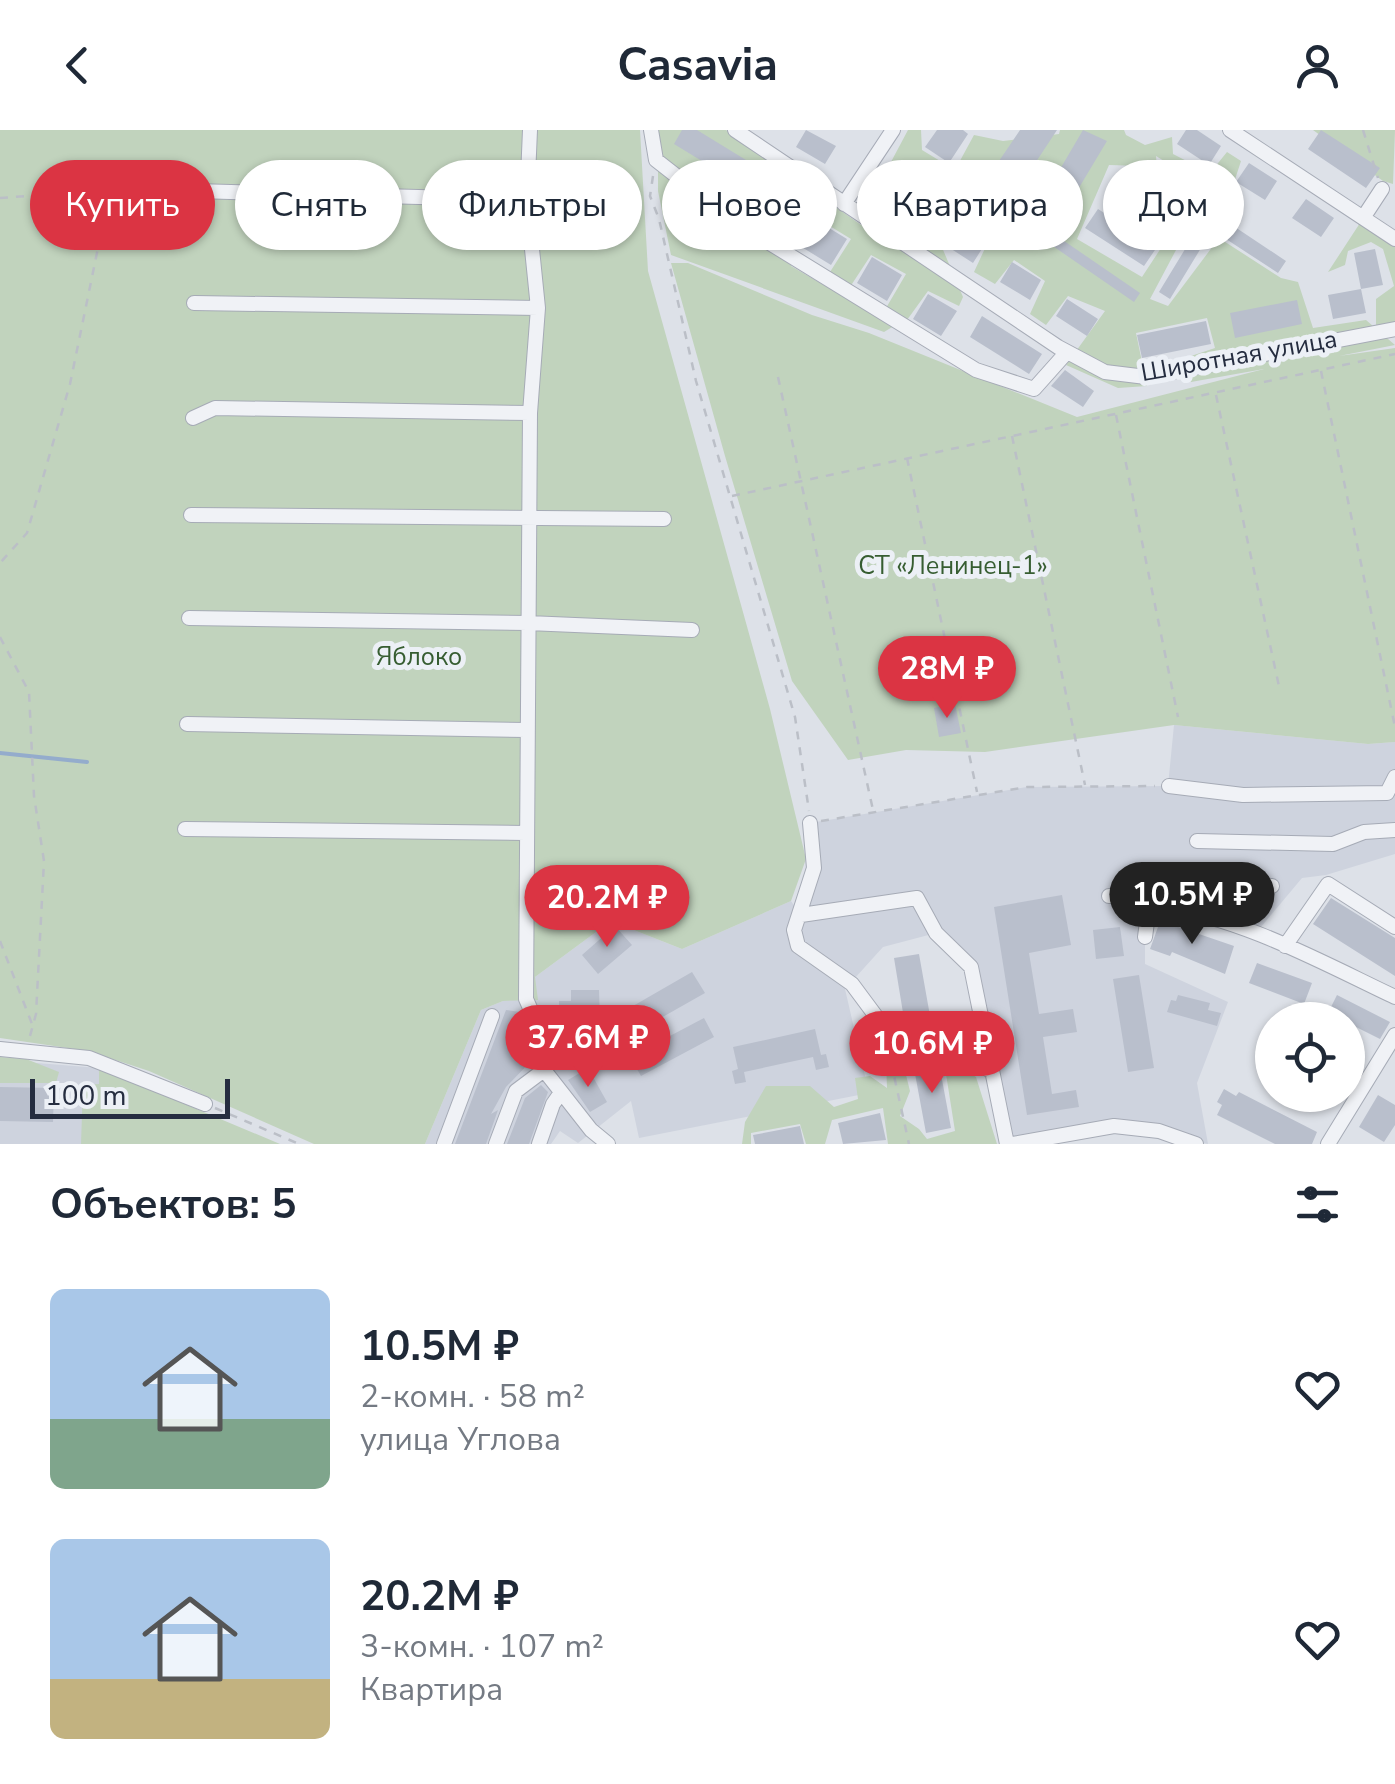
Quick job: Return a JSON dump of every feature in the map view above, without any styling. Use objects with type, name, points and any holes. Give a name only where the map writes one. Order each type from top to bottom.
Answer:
[{"type":"street","points":[[529,160],[530,130]]},
{"type":"street","points":[[651,130],[656,160],[734,221],[976,370],[1034,389],[1067,352]]},
{"type":"street","name":"Широтная улица","points":[[734,130],[1067,352],[1104,372],[1146,377],[1395,328]]},
{"type":"street","points":[[844,204],[893,130]]},
{"type":"street","points":[[1230,130],[1395,239]]},
{"type":"street","points":[[1363,218],[1382,189]]},
{"type":"street","points":[[215,192],[422,197]]},
{"type":"street","points":[[532,250],[538,308],[530,413],[526,999],[546,1046],[544,1070],[590,1130],[608,1144]]},
{"type":"street","points":[[194,303],[538,308]]},
{"type":"street","points":[[193,418],[215,408],[530,413]]},
{"type":"street","points":[[191,515],[664,520]]},
{"type":"street","points":[[189,618],[528,623],[692,630]]},
{"type":"street","points":[[187,724],[526,730]]},
{"type":"street","points":[[1169,786],[1243,795],[1391,793],[1395,777]]},
{"type":"street","points":[[810,823],[814,868],[794,930],[798,946],[852,984],[875,1014],[888,1048],[932,1040],[991,1071]]},
{"type":"street","points":[[185,829],[525,833]]},
{"type":"street","points":[[1197,841],[1334,844],[1364,832],[1395,830]]},
{"type":"street","points":[[1144,937],[1147,922],[1182,881],[1272,886]]},
{"type":"street","points":[[1285,946],[1328,884],[1395,927]]},
{"type":"street","points":[[1108,896],[1144,895],[1161,906],[1285,946],[1395,997]]},
{"type":"street","points":[[801,915],[916,898],[936,932],[971,967],[1010,1144],[1114,1126],[1159,1132],[1196,1144]]},
{"type":"street","points":[[791,901],[801,915]]},
{"type":"street","points":[[444,1144],[492,1016]]},
{"type":"street","points":[[1328,1144],[1395,1034]]},
{"type":"street","points":[[0,1050],[89,1058],[205,1104]]},
{"type":"street","points":[[496,1144],[516,1091],[544,1070]]},
{"type":"street","points":[[539,1144],[560,1094]]},
{"type":"path","points":[[1363,130],[1382,189]]},
{"type":"path","points":[[656,160],[650,196],[696,381],[795,717],[810,823],[1027,787],[1169,786]]},
{"type":"path","points":[[0,198],[28,196],[71,205],[100,243],[70,384],[26,533],[0,563]]},
{"type":"path","points":[[730,496],[1395,354]]},
{"type":"path","points":[[1321,370],[1395,727]]},
{"type":"path","points":[[778,377],[873,812]]},
{"type":"path","points":[[1216,393],[1280,692]]},
{"type":"path","points":[[1116,415],[1178,718]]},
{"type":"path","points":[[1012,435],[1086,787]]},
{"type":"path","points":[[907,457],[977,794]]},
{"type":"path","points":[[0,637],[28,692],[34,796],[44,861],[32,1026],[26,1052]]},
{"type":"path","points":[[0,941],[32,1026]]},
{"type":"path","points":[[888,1048],[908,1144]]},
{"type":"path","points":[[205,1104],[299,1144]]},
{"type":"shaded area","points":[[1174,725],[1368,744],[1395,742],[1395,854],[1326,875],[1302,878],[1256,933],[1163,909],[1145,937],[1145,964],[1228,1002],[1197,1083],[1208,1144],[1114,1126],[1013,1144],[971,967],[936,933],[883,947],[845,989],[869,1093],[639,1138],[631,1101],[578,1143],[560,1131],[551,1144],[425,1144],[481,1010],[503,1001],[526,999],[535,977],[611,921],[682,949],[791,901],[800,914],[811,878],[810,823],[1027,787],[1168,786]]},
{"type":"shaded area","points":[[0,1060],[99,1068],[101,1144],[0,1144]]},
{"type":"green space","name":"Яблоко","points":[[0,130],[640,130],[642,160],[422,160],[422,250],[642,250],[642,165],[648,271],[770,709],[806,859],[791,901],[682,949],[611,921],[535,977],[538,1000],[503,1001],[481,1010],[425,1144],[314,1144],[149,1071],[88,1051],[0,1038]]},
{"type":"green space","name":"СТ «Ленинец-1»","points":[[658,130],[726,130],[769,160],[662,160],[662,211],[658,191]]},
{"type":"green space","name":"СТ «Ленинец-1»","points":[[908,130],[921,130],[922,150],[938,160],[892,160]]},
{"type":"green space","name":"СТ «Ленинец-1»","points":[[1060,130],[1124,130],[1145,145],[1172,137],[1173,154],[1185,160],[1162,160],[1156,156],[1156,160],[1103,160],[1103,179],[1083,225],[1083,160],[960,160],[974,135],[1003,141],[1059,134]]},
{"type":"green space","points":[[1313,130],[1395,130],[1393,184],[1383,181]]},
{"type":"green space","name":"СТ «Ленинец-1»","points":[[1227,152],[1239,160],[1221,160]]},
{"type":"green space","name":"СТ «Ленинец-1»","points":[[837,208],[857,222],[857,250],[943,250],[963,297],[959,306],[928,291],[907,320],[886,308],[906,274],[871,255],[850,287],[830,272],[851,239],[837,230]]},
{"type":"green space","points":[[1360,223],[1395,246],[1395,322],[1376,326],[1376,299],[1394,286],[1383,249],[1371,242],[1348,251],[1345,265],[1328,272]]},
{"type":"green space","name":"СТ «Ленинец-1»","points":[[1083,243],[1142,277],[1160,250],[1176,250],[1150,299],[1168,306],[1210,250],[1238,250],[1281,278],[1298,282],[1313,328],[1366,320],[1395,345],[1339,356],[1395,348],[1395,742],[1368,744],[1174,725],[985,752],[906,750],[848,760],[792,681],[671,263],[688,263],[1077,417],[1264,369],[1191,382],[1179,360],[1215,348],[1207,318],[1136,333],[1147,386],[1118,388],[1066,365],[1105,311],[1068,296],[1046,325],[1030,314],[1045,281],[1014,260],[995,284],[974,272],[984,250],[1083,250]]},
{"type":"green space","name":"СТ «Ленинец-1»","points":[[670,250],[794,250],[791,266],[894,326],[884,332],[671,255]]},
{"type":"green space","points":[[943,1055],[976,1077],[997,1144],[888,1144],[883,1108],[832,1120],[825,1144],[806,1144],[800,1124],[751,1133],[751,1144],[742,1144],[745,1122],[766,1086],[810,1086],[834,1107],[858,1099],[855,1078],[870,1076],[887,1088],[886,1061],[902,1059],[910,1091],[900,1116],[927,1139],[955,1131]]},
{"type":"green space","points":[[0,1057],[26,1059],[59,1072],[56,1083],[0,1083]]},
{"type":"green space","points":[[99,1068],[280,1144],[81,1144],[83,1085],[99,1084]]},
{"type":"building","points":[[682,130],[697,130],[746,160],[700,160],[674,144]]},
{"type":"building","points":[[806,130],[836,146],[827,160],[818,160],[796,147]]},
{"type":"building","points":[[937,130],[963,130],[968,134],[951,160],[925,147]]},
{"type":"building","points":[[1020,130],[1057,130],[1037,160],[1000,160]]},
{"type":"building","points":[[1083,130],[1107,141],[1083,181],[1083,160],[1065,160]]},
{"type":"building","points":[[1186,130],[1197,130],[1221,146],[1212,160],[1201,160],[1177,144]]},
{"type":"building","points":[[1321,130],[1380,168],[1366,188],[1308,149]]},
{"type":"building","points":[[1249,163],[1277,181],[1265,200],[1244,187],[1244,170]]},
{"type":"building","points":[[1306,199],[1334,218],[1321,237],[1292,218]]},
{"type":"building","points":[[1098,209],[1103,212],[1103,240],[1085,228]]},
{"type":"building","points":[[837,233],[847,239],[831,265],[807,250],[837,250]]},
{"type":"building","points":[[1244,233],[1286,261],[1278,273],[1243,250]]},
{"type":"building","points":[[1375,249],[1383,285],[1361,289],[1354,253]]},
{"type":"building","points":[[953,250],[981,250],[973,263]]},
{"type":"building","points":[[1059,250],[1077,250],[1140,293],[1134,302]]},
{"type":"building","points":[[1119,250],[1155,250],[1144,266]]},
{"type":"building","points":[[1185,250],[1200,250],[1170,299],[1159,292]]},
{"type":"building","points":[[872,257],[902,275],[887,301],[857,283]]},
{"type":"building","points":[[1012,262],[1041,280],[1030,300],[1000,282]]},
{"type":"building","points":[[1361,289],[1366,313],[1333,319],[1328,295]]},
{"type":"building","points":[[928,294],[957,311],[941,336],[913,319]]},
{"type":"building","points":[[1067,299],[1098,319],[1087,336],[1056,316]]},
{"type":"building","points":[[1297,300],[1302,324],[1235,338],[1230,313]]},
{"type":"building","points":[[982,316],[1042,354],[1029,374],[970,337]]},
{"type":"building","points":[[1206,321],[1211,344],[1142,358],[1137,335]]},
{"type":"building","points":[[1065,370],[1094,391],[1083,407],[1051,386]]},
{"type":"building","points":[[955,704],[961,733],[939,737],[934,708]]},
{"type":"building","points":[[1062,895],[1071,945],[1029,953],[1039,1014],[1073,1009],[1077,1032],[1043,1037],[1052,1094],[1076,1090],[1079,1107],[1027,1115],[994,907]]},
{"type":"building","points":[[1331,898],[1395,938],[1395,976],[1313,924]]},
{"type":"building","points":[[1164,922],[1234,946],[1225,974],[1172,952],[1170,956],[1150,949],[1158,927]]},
{"type":"building","points":[[615,926],[632,945],[598,974],[582,955]]},
{"type":"building","points":[[1120,927],[1124,956],[1096,959],[1093,930]]},
{"type":"building","points":[[919,954],[932,1027],[906,1031],[894,958]]},
{"type":"building","points":[[1257,963],[1312,983],[1305,1002],[1299,1002],[1249,983]]},
{"type":"building","points":[[692,972],[705,993],[645,1027],[633,1006]]},
{"type":"building","points":[[1139,975],[1154,1068],[1128,1072],[1113,979]]},
{"type":"building","points":[[571,990],[599,990],[601,1049],[578,1049],[578,1035],[560,1036],[559,1001],[571,1001]]},
{"type":"building","points":[[1178,995],[1210,1003],[1208,1010],[1221,1013],[1217,1026],[1167,1012],[1171,1000],[1176,1001]]},
{"type":"building","points":[[1365,1009],[1390,1022],[1380,1039],[1365,1032]]},
{"type":"building","points":[[506,1010],[520,1012],[536,1048],[535,1057],[506,1087],[491,1114],[498,1110],[486,1144],[455,1144]]},
{"type":"building","points":[[704,1018],[714,1037],[641,1076],[630,1057]]},
{"type":"building","points":[[815,1029],[821,1055],[826,1054],[829,1067],[816,1070],[813,1057],[744,1072],[746,1082],[735,1084],[732,1071],[738,1069],[733,1047]]},
{"type":"building","points":[[938,1058],[951,1128],[926,1133],[913,1063]]},
{"type":"building","points":[[588,1068],[607,1102],[590,1112],[568,1080]]},
{"type":"building","points":[[541,1085],[548,1092],[529,1144],[507,1144],[525,1098]]},
{"type":"building","points":[[0,1087],[54,1088],[53,1122],[0,1121]]},
{"type":"building","points":[[1224,1089],[1236,1096],[1239,1092],[1255,1100],[1255,1112],[1278,1112],[1317,1132],[1312,1144],[1275,1144],[1217,1115],[1222,1105],[1217,1102]]},
{"type":"building","points":[[1378,1095],[1395,1105],[1395,1125],[1384,1142],[1359,1127]]},
{"type":"building","points":[[880,1113],[886,1140],[843,1144],[838,1123]]},
{"type":"building","points":[[800,1126],[804,1144],[755,1144],[753,1135]]},
{"type":"waterway","points":[[0,753],[87,762]]}]
